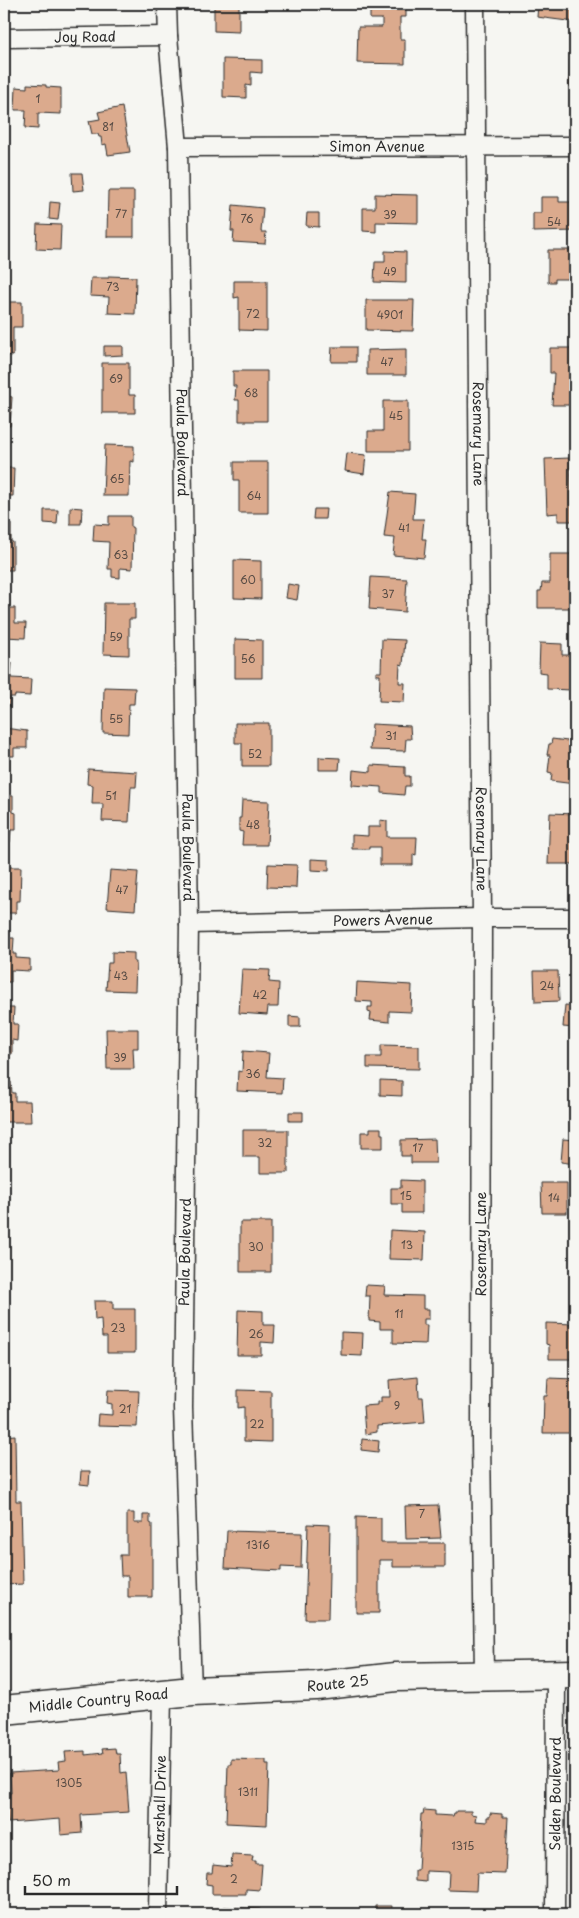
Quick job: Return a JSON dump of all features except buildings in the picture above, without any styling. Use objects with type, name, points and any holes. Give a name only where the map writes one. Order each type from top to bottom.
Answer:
[{"type":"main road","points":[[484,1675],[565,1674]]},
{"type":"main road","name":"Route 25","points":[[192,1691],[316,1686],[396,1677],[484,1675]]},
{"type":"main road","name":"Middle Country Road","points":[[4,1710],[192,1691]]},
{"type":"street","name":"Paula Boulevard","points":[[166,4],[178,147],[189,924],[183,1408],[192,1691]]},
{"type":"street","name":"Rosemary Lane","points":[[475,4],[482,918],[481,1438],[484,1675]]},
{"type":"street","name":"Joy Road","points":[[4,38],[168,36]]},
{"type":"street","name":"Simon Avenue","points":[[178,147],[575,146]]},
{"type":"street","name":"Powers Avenue","points":[[189,924],[575,918]]},
{"type":"street","name":"Selden Boulevard","points":[[554,1914],[565,1674]]},
{"type":"street","name":"Marshall Drive","points":[[158,1914],[162,1695]]}]
